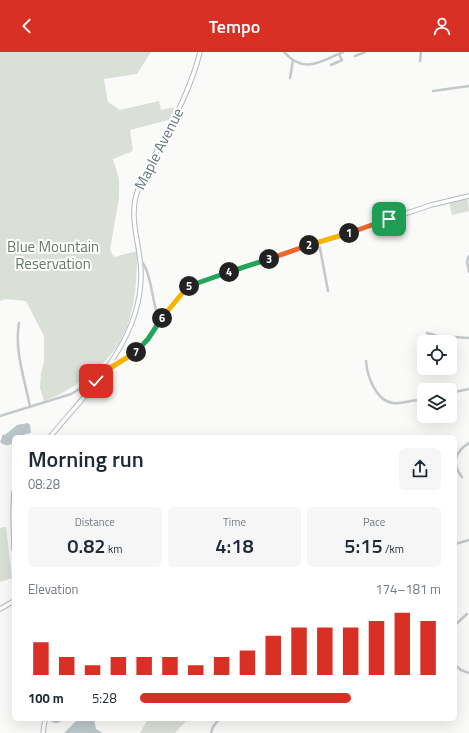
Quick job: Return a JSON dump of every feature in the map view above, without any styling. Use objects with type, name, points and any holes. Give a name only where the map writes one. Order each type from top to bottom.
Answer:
[{"type":"street","name":"Maple Avenue","points":[[52,435],[102,373],[122,345],[133,320],[139,294],[140,260],[134,217],[136,195],[188,91],[200,52]]},
{"type":"street","points":[[285,53],[293,60],[303,64],[314,65],[343,52]]},
{"type":"street","points":[[355,56],[365,52]]},
{"type":"street","points":[[420,61],[421,52]]},
{"type":"street","points":[[331,65],[342,60],[339,54]]},
{"type":"street","points":[[290,78],[293,60]]},
{"type":"street","points":[[433,91],[469,86]]},
{"type":"street","points":[[0,416],[76,391],[92,379],[135,353],[148,339],[184,291],[190,286],[431,205],[469,196]]},
{"type":"street","points":[[319,243],[328,291]]},
{"type":"street","points":[[469,256],[467,261],[469,272]]},
{"type":"street","points":[[140,260],[143,262],[147,274],[160,321]]},
{"type":"street","points":[[19,323],[17,332],[18,347],[30,407]]},
{"type":"street","points":[[428,333],[469,338]]},
{"type":"street","points":[[366,361],[366,367],[378,396],[385,401],[394,404],[417,399]]},
{"type":"street","points":[[457,392],[469,389]]},
{"type":"street","points":[[457,455],[460,449],[469,443]]},
{"type":"street","points":[[457,470],[462,477]]},
{"type":"street","points":[[457,543],[469,540]]},
{"type":"street","points":[[0,609],[12,602]]},
{"type":"street","points":[[457,623],[467,614]]},
{"type":"street","points":[[457,667],[469,673]]},
{"type":"street","points":[[43,733],[46,721]]},
{"type":"street","points":[[211,733],[218,721]]},
{"type":"green space","name":"Blue Mountain Reservation","points":[[0,52],[151,52],[137,74],[104,79],[108,102],[120,110],[159,101],[161,110],[174,107],[172,119],[130,130],[133,151],[113,159],[119,179],[119,198],[110,250],[114,257],[137,251],[137,271],[133,307],[121,339],[100,367],[69,389],[44,401],[40,388],[41,373],[44,362],[44,336],[26,301],[6,299],[0,301]]},
{"type":"green space","points":[[468,199],[469,211],[452,215],[449,202]]},
{"type":"green space","points":[[6,527],[12,578],[0,582],[0,528]]},
{"type":"green space","points":[[147,721],[186,721],[175,733],[140,733]]},
{"type":"shaded area","points":[[28,423],[30,425],[31,433],[24,435],[12,435],[12,444],[10,445],[5,445],[0,442],[3,434],[5,435],[17,425]]},
{"type":"shaded area","points":[[76,721],[94,721],[96,729],[103,733],[64,733]]},
{"type":"route","points":[[96,381],[102,373],[135,353],[140,348],[184,291],[193,284],[389,219]]}]
